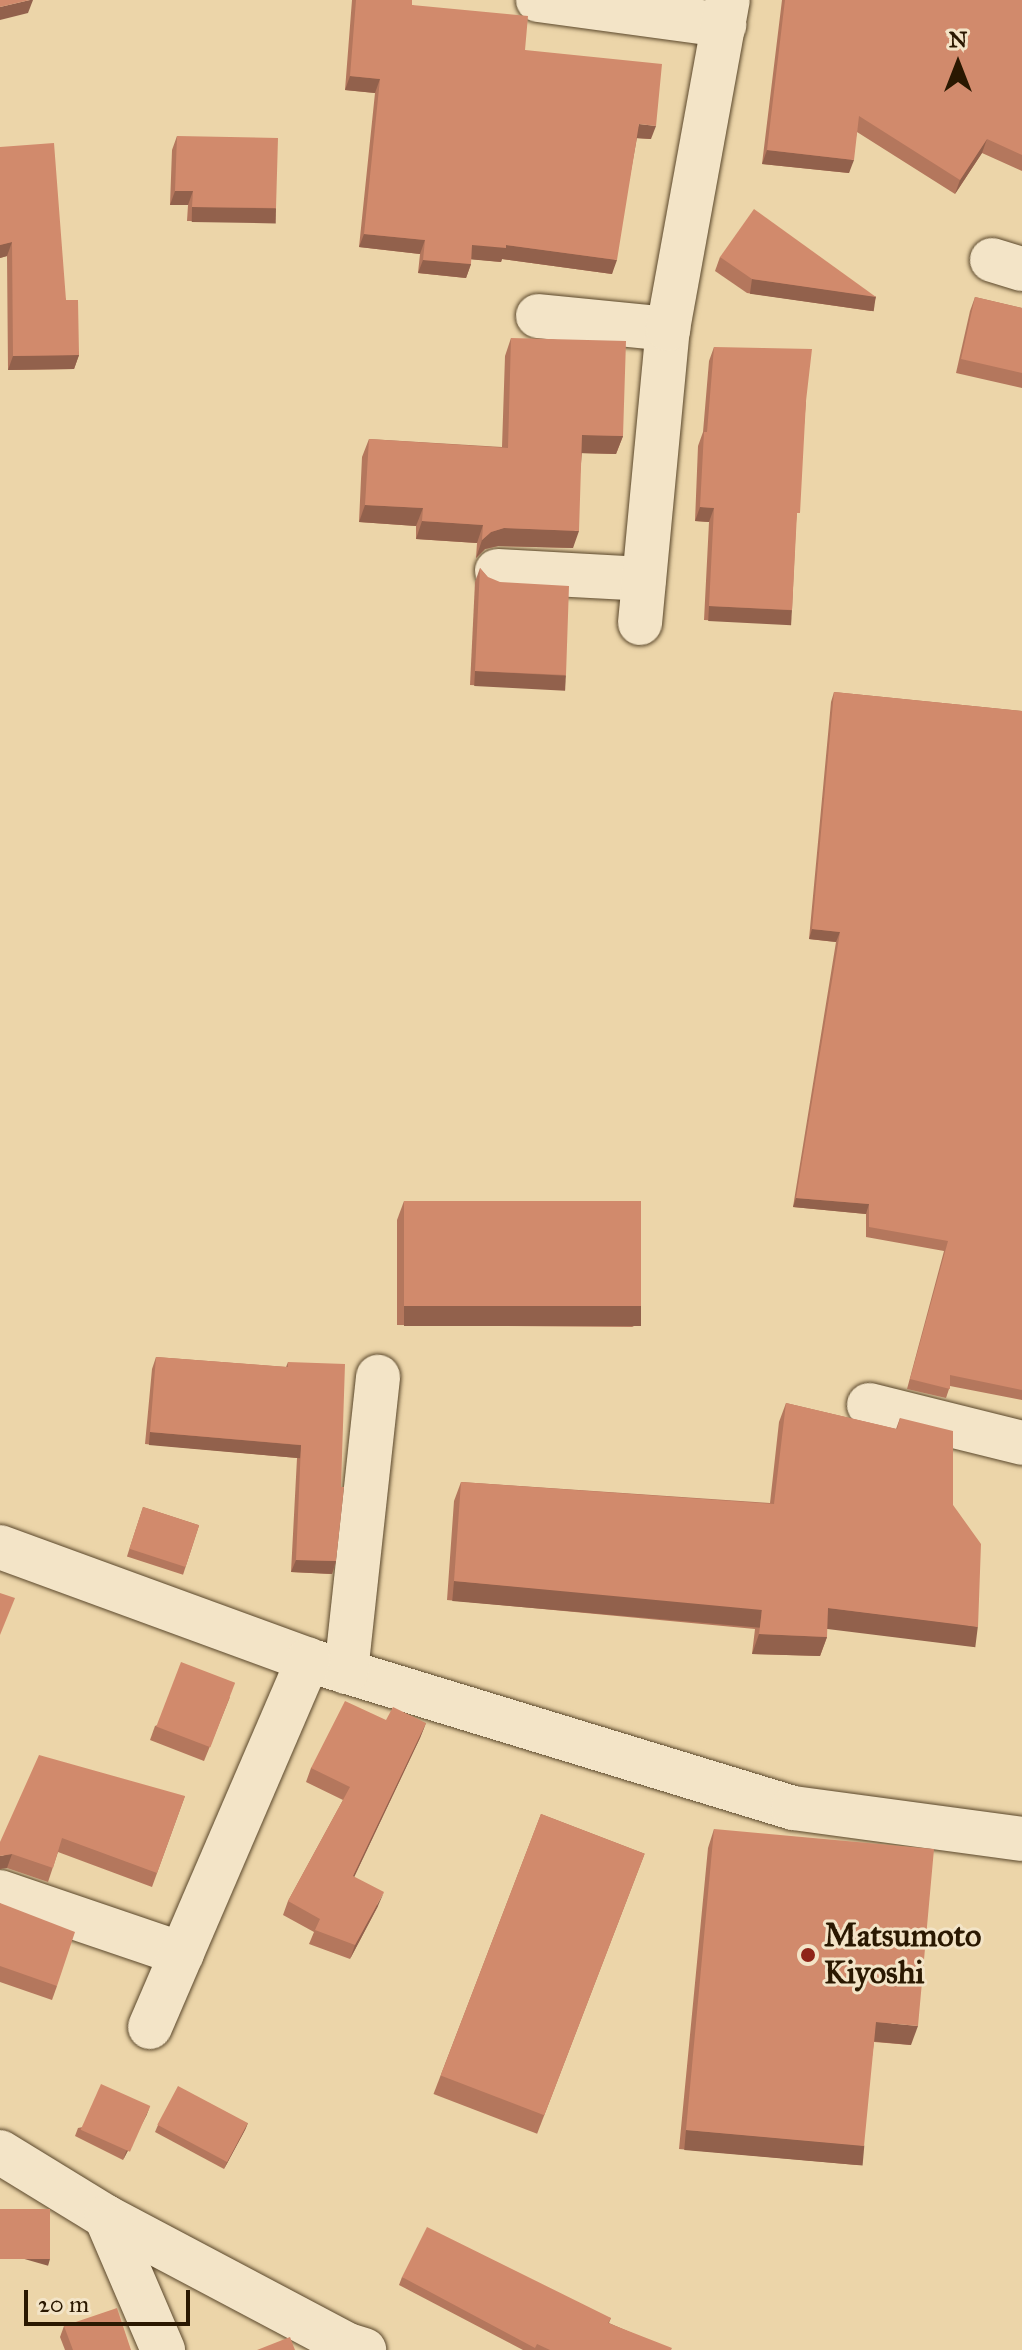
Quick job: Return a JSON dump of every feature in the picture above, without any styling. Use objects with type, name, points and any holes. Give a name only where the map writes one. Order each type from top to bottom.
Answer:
[{"type":"street","points":[[538,0],[726,13],[668,329],[640,623]]},
{"type":"street","points":[[538,316],[668,329]]},
{"type":"street","points":[[497,571],[644,579]]},
{"type":"street","points":[[150,2027],[182,1954],[327,1666],[378,1377]]},
{"type":"street","points":[[869,1405],[1022,1443]]},
{"type":"street","points":[[0,1547],[327,1666],[793,1808],[1022,1839]]},
{"type":"street","points":[[0,1892],[182,1954]]},
{"type":"street","points":[[0,2152],[106,2217],[348,2345],[364,2350]]},
{"type":"street","points":[[106,2217],[163,2350]]},
{"type":"building","points":[[0,0],[30,0],[0,7]]},
{"type":"building","points":[[356,0],[412,0],[412,5],[528,16],[525,50],[662,64],[656,126],[639,124],[617,260],[506,245],[506,248],[472,245],[471,264],[423,260],[425,240],[364,234],[380,79],[350,76]]},
{"type":"building","points":[[785,0],[1022,0],[1022,155],[987,139],[960,180],[859,116],[854,160],[767,150]]},
{"type":"building","points":[[177,136],[278,138],[276,208],[192,207],[193,191],[175,191]]},
{"type":"building","points":[[54,143],[66,300],[78,300],[79,355],[13,356],[12,242],[0,245],[0,147]]},
{"type":"building","points":[[754,209],[876,297],[752,279],[720,257]]},
{"type":"building","points":[[975,297],[1022,308],[1022,373],[961,359]]},
{"type":"building","points":[[511,338],[626,341],[623,436],[582,435],[579,531],[504,528],[491,532],[482,540],[483,525],[422,521],[423,508],[365,505],[369,439],[508,448]]},
{"type":"building","points":[[714,347],[812,349],[800,513],[797,513],[792,610],[709,606],[714,508],[700,507],[704,432],[707,432]]},
{"type":"building","points":[[480,568],[488,577],[500,582],[569,586],[566,675],[475,671]]},
{"type":"building","points":[[834,692],[1022,711],[1022,1390],[950,1375],[950,1389],[910,1379],[948,1241],[869,1227],[869,1204],[796,1198],[840,932],[812,929]]},
{"type":"building","points":[[404,1201],[641,1201],[641,1306],[404,1306]]},
{"type":"building","points":[[156,1357],[288,1367],[288,1362],[345,1364],[341,1487],[344,1487],[336,1561],[296,1560],[301,1445],[150,1432]]},
{"type":"building","points":[[786,1403],[897,1429],[900,1418],[953,1431],[953,1505],[981,1544],[978,1627],[828,1608],[827,1637],[759,1634],[762,1610],[454,1581],[461,1482],[774,1504]]},
{"type":"building","points":[[143,1507],[199,1525],[186,1567],[129,1549]]},
{"type":"building","points":[[0,1593],[15,1598],[0,1635]]},
{"type":"building","points":[[181,1662],[235,1683],[210,1747],[156,1726]]},
{"type":"building","points":[[345,1701],[386,1720],[393,1707],[426,1723],[353,1876],[384,1892],[355,1945],[315,1930],[320,1919],[288,1901],[350,1787],[311,1768]]},
{"type":"building","points":[[39,1755],[185,1796],[157,1873],[62,1838],[53,1868],[12,1854],[0,1856],[0,1842]]},
{"type":"building","points":[[541,1814],[645,1854],[544,2115],[441,2075]]},
{"type":"building","name":"Matsumoto Kiyoshi","points":[[714,1829],[934,1849],[918,2026],[876,2022],[864,2146],[686,2130]]},
{"type":"building","points":[[0,1903],[75,1932],[57,1986],[0,1966]]},
{"type":"building","points":[[101,2084],[150,2106],[130,2152],[81,2130]]},
{"type":"building","points":[[178,2086],[248,2123],[227,2162],[157,2125]]},
{"type":"building","points":[[0,2209],[50,2209],[50,2259],[0,2259]]},
{"type":"building","points":[[427,2227],[611,2318],[608,2323],[672,2348],[550,2350],[537,2344],[535,2348],[402,2277]]},
{"type":"building","points":[[117,2308],[131,2350],[73,2350],[64,2326]]},
{"type":"building","points":[[290,2337],[295,2350],[257,2350]]},
{"type":"place","name":"Matsumoto Kiyoshi","points":[[808,1955]]}]
